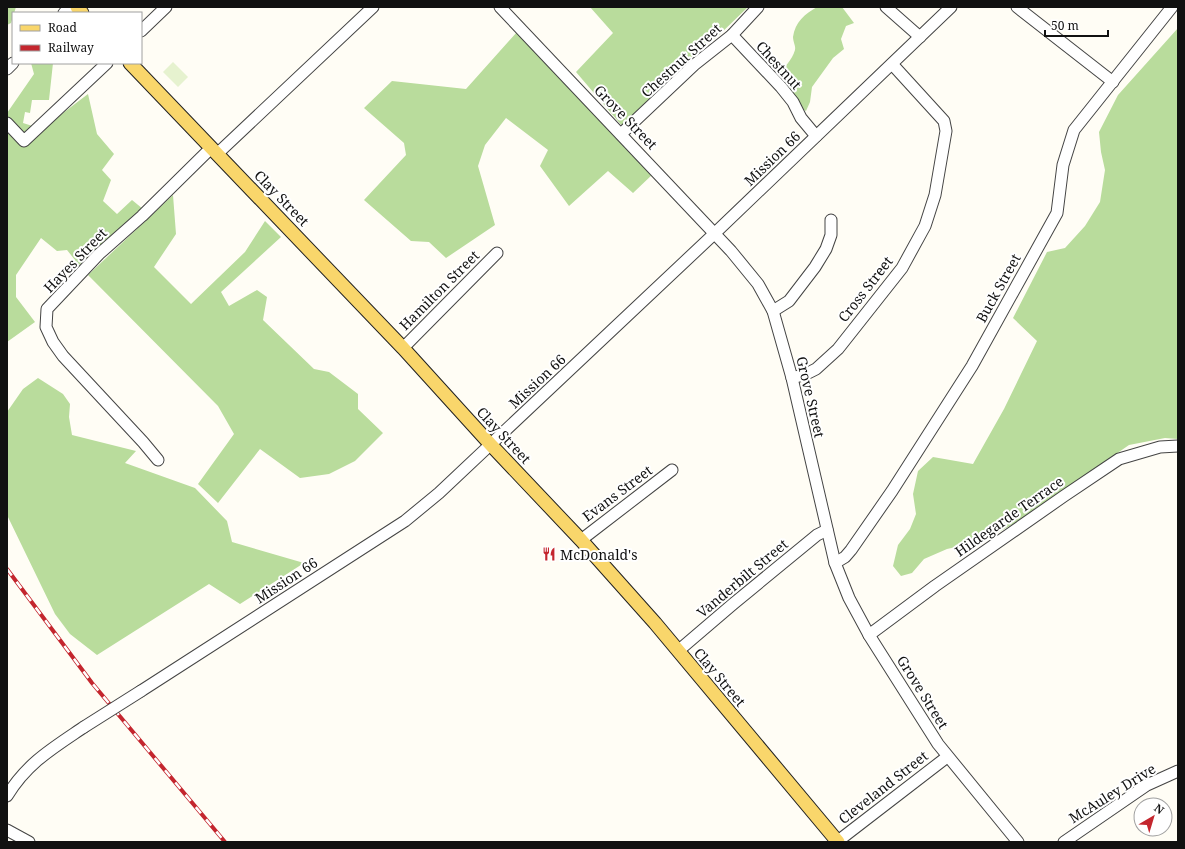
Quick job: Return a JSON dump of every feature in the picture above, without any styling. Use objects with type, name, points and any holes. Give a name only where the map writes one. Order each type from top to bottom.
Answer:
[{"type":"main road","name":"Clay Street","points":[[131,64],[403,348],[491,445],[581,540],[678,651],[838,842]]},
{"type":"street","points":[[142,30],[166,7]]},
{"type":"street","name":"Hayes Street","points":[[158,460],[63,356],[53,342],[46,327],[47,309],[99,254],[373,7]]},
{"type":"street","name":"Grove Street","points":[[500,7],[746,268],[758,284],[774,311],[792,378],[835,563],[849,598],[869,635],[947,757],[1018,842]]},
{"type":"street","name":"Chestnut Street","points":[[621,134],[694,65],[732,35],[758,7]]},
{"type":"street","points":[[886,7],[920,37]]},
{"type":"street","name":"Mission 66","points":[[7,796],[15,783],[37,760],[84,727],[405,520],[440,493],[951,7]]},
{"type":"street","points":[[1018,7],[1113,82]]},
{"type":"street","name":"Buck Street","points":[[835,563],[845,557],[851,550],[892,491],[972,366],[1057,214],[1064,164],[1074,130],[1172,7]]},
{"type":"street","name":"Chestnut","points":[[732,35],[781,87],[793,102],[801,118],[816,136]]},
{"type":"street","points":[[7,123],[24,141],[106,64]]},
{"type":"street","name":"Cross Street","points":[[792,378],[816,369],[838,349],[902,268],[925,226],[935,195],[946,131],[944,121],[892,64]]},
{"type":"street","points":[[774,311],[789,301],[826,250],[831,235],[831,220]]},
{"type":"street","name":"Hamilton Street","points":[[403,348],[497,253]]},
{"type":"street","name":"Hildegarde Terrace","points":[[869,635],[935,586],[1119,459],[1160,447],[1178,446]]},
{"type":"street","name":"Evans Street","points":[[581,540],[672,470]]},
{"type":"street","name":"Vanderbilt Street","points":[[678,651],[817,535],[827,530]]},
{"type":"street","name":"Cleveland Street","points":[[838,842],[947,757]]},
{"type":"street","name":"McAuley Drive","points":[[1064,842],[1147,785],[1178,772]]},
{"type":"street","points":[[7,830],[29,842]]},
{"type":"green space","points":[[7,7],[16,7],[14,12],[12,12],[11,23],[7,25]]},
{"type":"green space","points":[[590,7],[748,7],[718,36],[698,50],[623,127],[576,72],[613,33]]},
{"type":"green space","points":[[817,7],[842,7],[854,23],[846,26],[841,39],[844,49],[833,58],[812,87],[810,102],[806,111],[799,107],[777,76],[788,64],[794,54],[795,48],[793,37],[798,23],[808,13]]},
{"type":"green space","points":[[1178,28],[1178,439],[1165,438],[1129,445],[1021,520],[982,541],[947,549],[924,559],[912,573],[901,576],[893,566],[898,545],[910,529],[916,514],[913,494],[918,471],[933,457],[973,464],[1004,409],[1037,341],[1013,318],[1047,252],[1065,248],[1085,226],[1100,202],[1105,170],[1099,132],[1118,95]]},
{"type":"green space","points":[[517,32],[654,173],[633,193],[608,171],[569,206],[540,166],[548,150],[506,118],[485,145],[478,166],[495,225],[446,258],[429,242],[411,241],[364,200],[406,155],[404,143],[364,108],[392,81],[466,89]]},
{"type":"green space","points":[[173,62],[188,77],[178,87],[163,72]]},
{"type":"green space","points":[[31,64],[53,64],[49,100],[32,100],[30,113],[25,112],[23,123],[42,129],[88,94],[97,134],[114,154],[102,170],[111,180],[103,201],[117,214],[132,200],[143,209],[79,265],[67,250],[57,251],[41,238],[16,275],[16,297],[35,322],[7,342],[7,113],[34,74]]},
{"type":"green space","points":[[173,195],[176,234],[154,267],[191,304],[245,252],[265,221],[281,237],[221,292],[229,306],[257,290],[267,297],[263,320],[314,369],[329,372],[358,394],[358,409],[383,433],[355,461],[329,474],[300,478],[260,449],[218,503],[198,484],[234,434],[218,406],[88,275]]},
{"type":"green space","points":[[38,378],[63,394],[70,404],[69,417],[72,435],[136,451],[125,463],[195,488],[227,521],[232,542],[304,563],[240,604],[209,584],[97,655],[70,634],[55,614],[7,515],[7,412],[23,389]]},
{"type":"railway","points":[[7,569],[92,683],[225,842]]},
{"type":"place","name":"McDonald's","points":[[549,554]]}]
